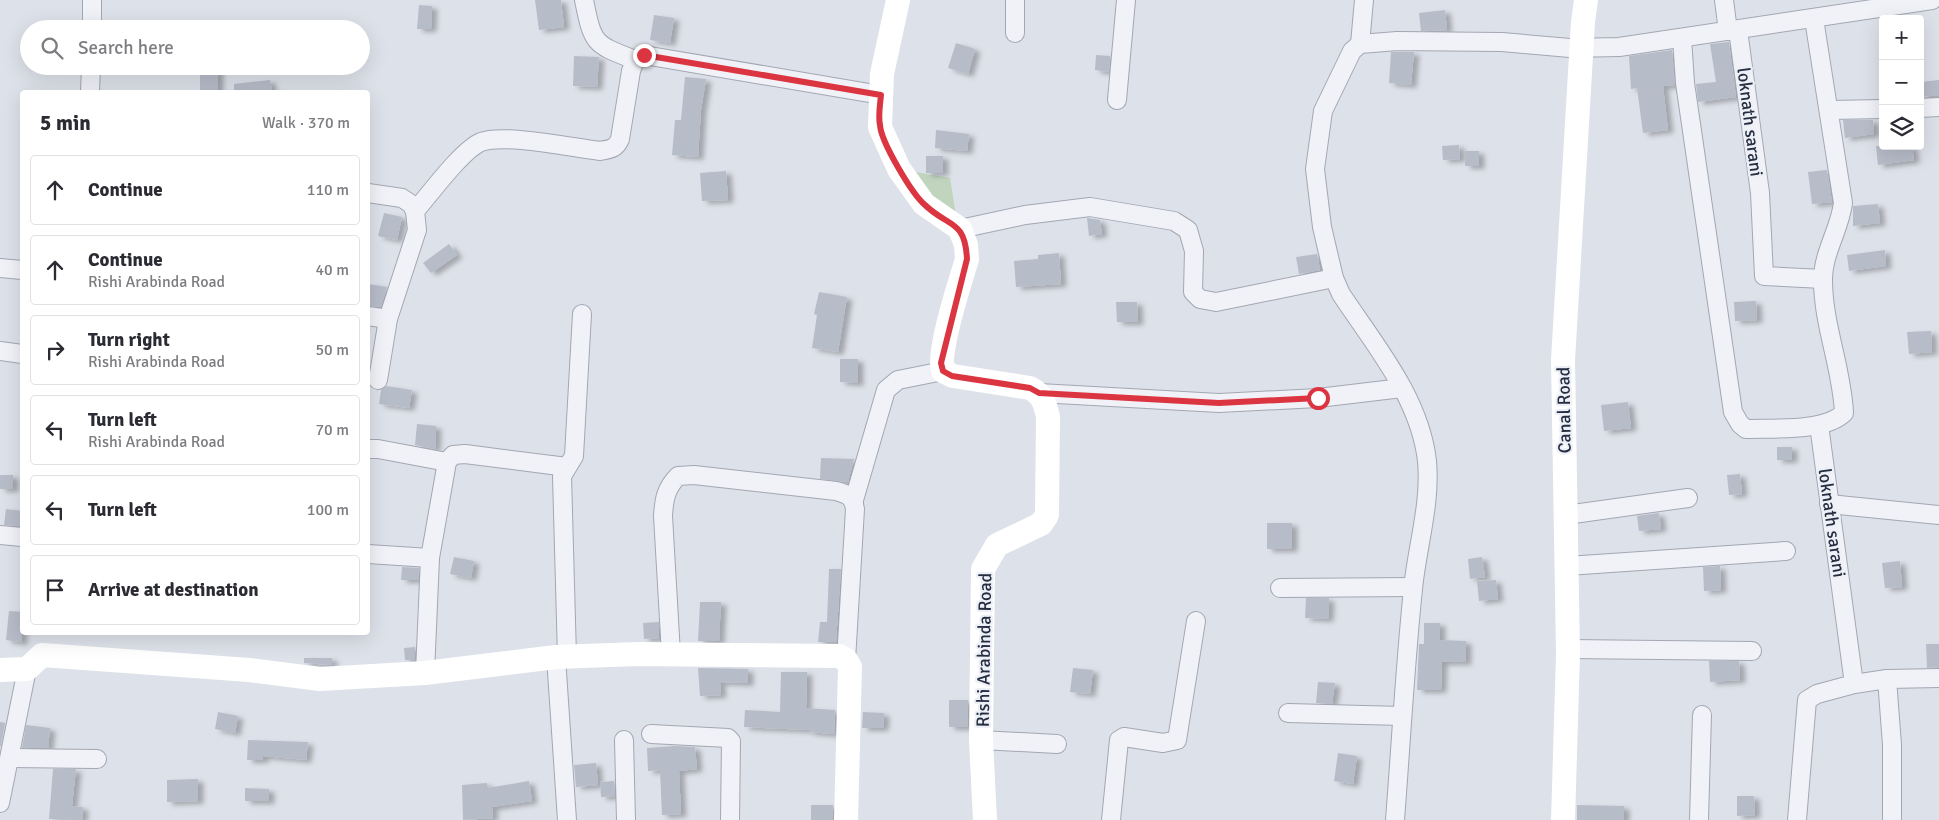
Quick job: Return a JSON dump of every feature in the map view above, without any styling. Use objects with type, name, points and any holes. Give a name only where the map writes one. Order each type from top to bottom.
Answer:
[{"type":"street","points":[[92,0],[92,20]]},
{"type":"street","points":[[584,0],[595,39],[603,48],[636,60]]},
{"type":"street","points":[[898,0],[882,74],[880,127],[899,169],[924,204],[960,229],[966,245],[967,259],[944,343],[941,363],[943,371]]},
{"type":"street","points":[[1015,0],[1015,33]]},
{"type":"street","points":[[1117,100],[1126,0]]},
{"type":"street","points":[[1360,44],[1364,0]]},
{"type":"street","name":"Canal Road","points":[[1563,820],[1568,649],[1563,360],[1576,48],[1586,0]]},
{"type":"street","points":[[1724,0],[1733,30]]},
{"type":"street","points":[[1395,820],[1413,587],[1426,500],[1427,461],[1419,430],[1402,388],[1341,294],[1334,278],[1322,227],[1315,169],[1323,111],[1352,51],[1360,44],[1397,41],[1502,42],[1576,48],[1619,47],[1932,0]]},
{"type":"street","points":[[1682,38],[1685,83],[1733,412],[1740,424],[1746,429],[1819,425],[1837,420],[1844,413],[1823,279],[1831,238],[1842,218],[1843,203],[1814,19]]},
{"type":"street","name":"loknath sarani","points":[[1733,30],[1760,194],[1764,276],[1823,279]]},
{"type":"street","points":[[415,211],[470,149],[482,142],[508,140],[600,152],[612,149],[620,139],[630,71],[636,60],[644,55],[660,56],[881,95]]},
{"type":"street","points":[[90,90],[91,75]]},
{"type":"street","points":[[1924,108],[1939,107]]},
{"type":"street","points":[[1829,110],[1879,109]]},
{"type":"street","points":[[370,193],[402,198],[411,204],[415,211],[417,230],[388,319],[378,380]]},
{"type":"street","points":[[960,229],[1025,215],[1090,208],[1174,221],[1188,230],[1194,251],[1194,292],[1200,299],[1216,302],[1334,278]]},
{"type":"street","points":[[0,268],[20,270]]},
{"type":"street","points":[[567,820],[562,657],[562,476],[574,456],[582,314]]},
{"type":"street","points":[[370,316],[388,319]]},
{"type":"street","points":[[0,352],[20,354]]},
{"type":"street","points":[[846,660],[854,500],[886,390],[898,380],[943,371],[952,376],[1030,388],[1039,393],[1219,403],[1318,398],[1402,388]]},
{"type":"street","name":"Rishi Arabinda Road","points":[[985,820],[981,740],[983,569],[997,546],[1041,524],[1047,515],[1048,416],[1045,401],[1039,393]]},
{"type":"street","name":"loknath sarani","points":[[1819,425],[1854,684]]},
{"type":"street","points":[[370,449],[447,462]]},
{"type":"street","points":[[425,673],[430,558],[447,462],[453,455],[465,454],[567,467]]},
{"type":"street","points":[[671,654],[663,516],[669,485],[678,476],[694,475],[836,491],[848,494],[854,500]]},
{"type":"street","points":[[1566,514],[1688,498]]},
{"type":"street","points":[[1829,504],[1939,515]]},
{"type":"street","points":[[0,535],[20,537]]},
{"type":"street","points":[[1567,566],[1786,551]]},
{"type":"street","points":[[370,554],[430,558]]},
{"type":"street","points":[[1280,588],[1413,587]]},
{"type":"street","points":[[1111,820],[1120,740],[1124,737],[1163,743],[1177,740],[1196,621]]},
{"type":"street","points":[[1568,649],[1752,651]]},
{"type":"street","points":[[0,803],[11,758],[27,669],[42,655],[249,670],[320,679],[425,673],[562,657],[671,654],[839,656],[846,660],[850,667],[851,703],[846,820]]},
{"type":"street","points":[[0,670],[27,669]]},
{"type":"street","points":[[1798,820],[1807,700],[1816,694],[1854,684],[1887,679],[1939,678]]},
{"type":"street","points":[[1887,679],[1892,745],[1892,820]]},
{"type":"street","points":[[1288,713],[1402,716]]},
{"type":"street","points":[[1699,820],[1702,715]]},
{"type":"street","points":[[651,734],[728,738],[731,741],[730,820]]},
{"type":"street","points":[[624,740],[626,820]]},
{"type":"street","points":[[981,740],[1057,744]]},
{"type":"street","points":[[11,758],[98,759]]},
{"type":"green space","points":[[904,170],[950,178],[956,215],[945,220]]},
{"type":"building","points":[[535,0],[561,0],[564,27],[539,30]]},
{"type":"building","points":[[419,5],[432,6],[431,29],[417,29]]},
{"type":"building","points":[[1445,10],[1447,30],[1421,31],[1419,13]]},
{"type":"building","points":[[654,15],[674,18],[670,43],[650,40]]},
{"type":"building","points":[[1729,42],[1736,97],[1698,102],[1696,84],[1716,82],[1710,44]]},
{"type":"building","points":[[956,43],[975,49],[968,74],[948,68]]},
{"type":"building","points":[[1672,50],[1675,85],[1663,86],[1668,130],[1643,133],[1637,88],[1631,89],[1629,56]]},
{"type":"building","points":[[1391,52],[1414,52],[1411,85],[1389,83]]},
{"type":"building","points":[[1096,55],[1110,56],[1109,72],[1095,70]]},
{"type":"building","points":[[574,56],[599,57],[597,87],[573,86]]},
{"type":"building","points":[[200,75],[218,75],[218,90],[200,90]]},
{"type":"building","points":[[685,77],[706,79],[701,110],[698,157],[672,155],[675,120],[681,120]]},
{"type":"building","points":[[270,80],[272,90],[234,90],[234,84]]},
{"type":"building","points":[[1939,80],[1939,95],[1924,97],[1924,82]]},
{"type":"building","points":[[1843,120],[1873,120],[1874,134],[1845,138]]},
{"type":"building","points":[[936,130],[969,134],[967,151],[935,148]]},
{"type":"building","points":[[1459,145],[1460,159],[1443,160],[1442,146]]},
{"type":"building","points":[[1876,146],[1879,146],[1879,150],[1913,150],[1914,160],[1878,165]]},
{"type":"building","points":[[1465,151],[1479,151],[1479,166],[1465,166]]},
{"type":"building","points":[[926,156],[943,156],[943,173],[926,173]]},
{"type":"building","points":[[1827,170],[1832,202],[1812,204],[1808,172]]},
{"type":"building","points":[[726,171],[728,200],[702,201],[700,173]]},
{"type":"building","points":[[1878,204],[1880,223],[1853,226],[1853,206]]},
{"type":"building","points":[[384,213],[402,217],[397,240],[378,236]]},
{"type":"building","points":[[1087,218],[1100,220],[1102,234],[1089,236]]},
{"type":"building","points":[[449,244],[457,255],[431,273],[423,263]]},
{"type":"building","points":[[1885,250],[1886,266],[1849,271],[1847,255]]},
{"type":"building","points":[[1059,253],[1061,284],[1016,287],[1014,261],[1038,259],[1038,255]]},
{"type":"building","points":[[1317,254],[1320,270],[1299,274],[1296,257]]},
{"type":"building","points":[[370,284],[387,287],[381,307],[370,306]]},
{"type":"building","points":[[819,292],[847,297],[838,352],[812,348],[817,315],[814,314]]},
{"type":"building","points":[[1756,301],[1757,320],[1735,321],[1734,302]]},
{"type":"building","points":[[1116,302],[1137,302],[1138,322],[1117,322]]},
{"type":"building","points":[[1931,331],[1932,352],[1909,354],[1907,332]]},
{"type":"building","points":[[840,359],[858,359],[858,383],[840,382]]},
{"type":"building","points":[[386,386],[412,390],[409,408],[379,404],[381,390]]},
{"type":"building","points":[[1628,402],[1631,428],[1604,431],[1601,405]]},
{"type":"building","points":[[417,424],[436,426],[435,449],[415,445]]},
{"type":"building","points":[[1777,447],[1792,447],[1792,460],[1777,460]]},
{"type":"building","points":[[821,458],[854,459],[848,482],[820,479]]},
{"type":"building","points":[[1740,474],[1742,494],[1729,495],[1727,475]]},
{"type":"building","points":[[0,475],[13,475],[13,489],[0,489]]},
{"type":"building","points":[[6,509],[20,511],[20,526],[4,525]]},
{"type":"building","points":[[1659,513],[1661,529],[1639,531],[1637,516]]},
{"type":"building","points":[[1267,523],[1292,523],[1292,549],[1267,549]]},
{"type":"building","points":[[454,557],[474,561],[471,578],[450,574]]},
{"type":"building","points":[[1482,557],[1485,577],[1470,579],[1468,559]]},
{"type":"building","points":[[1900,561],[1902,587],[1885,588],[1882,563]]},
{"type":"building","points":[[1720,566],[1721,590],[1704,591],[1703,567]]},
{"type":"building","points":[[402,567],[419,568],[418,580],[401,580]]},
{"type":"building","points":[[829,569],[841,569],[836,642],[818,642],[820,622],[827,622]]},
{"type":"building","points":[[1496,580],[1498,599],[1479,601],[1477,581]]},
{"type":"building","points":[[1306,598],[1329,598],[1328,619],[1305,618]]},
{"type":"building","points":[[700,602],[721,602],[719,641],[698,641]]},
{"type":"building","points":[[9,611],[20,612],[20,635],[22,635],[22,642],[6,640]]},
{"type":"building","points":[[659,622],[659,638],[644,639],[643,623]]},
{"type":"building","points":[[1424,623],[1440,623],[1440,640],[1466,641],[1466,662],[1442,662],[1441,690],[1417,690],[1419,644],[1424,644]]},
{"type":"building","points":[[1926,644],[1939,644],[1939,667],[1927,668]]},
{"type":"building","points":[[415,647],[415,660],[405,660],[404,648]]},
{"type":"building","points":[[304,658],[332,658],[332,665],[304,663]]},
{"type":"building","points":[[1709,661],[1739,661],[1740,680],[1710,682]]},
{"type":"building","points":[[698,668],[748,669],[748,683],[720,682],[721,695],[700,696]]},
{"type":"building","points":[[1073,668],[1093,670],[1090,694],[1070,692]]},
{"type":"building","points":[[781,672],[807,672],[806,708],[835,710],[834,734],[809,732],[809,730],[744,727],[745,710],[780,712]]},
{"type":"building","points":[[1318,682],[1335,683],[1332,704],[1316,703]]},
{"type":"building","points":[[949,700],[968,700],[967,727],[949,727]]},
{"type":"building","points":[[218,712],[238,716],[235,733],[215,729]]},
{"type":"building","points":[[863,712],[884,713],[883,728],[862,728]]},
{"type":"building","points":[[0,722],[5,723],[1,746],[0,746]]},
{"type":"building","points":[[26,725],[50,728],[48,748],[22,748]]},
{"type":"building","points":[[248,740],[308,742],[306,760],[263,756],[263,760],[247,760]]},
{"type":"building","points":[[695,747],[697,769],[679,771],[681,814],[662,815],[660,770],[648,771],[647,748]]},
{"type":"building","points":[[1338,753],[1357,756],[1353,784],[1334,781]]},
{"type":"building","points":[[596,763],[598,785],[576,787],[574,765]]},
{"type":"building","points":[[53,769],[76,769],[72,806],[83,807],[82,820],[49,819]]},
{"type":"building","points":[[198,779],[198,801],[167,802],[167,780]]},
{"type":"building","points":[[529,781],[532,801],[492,807],[493,818],[463,820],[462,785],[487,783],[488,788]]},
{"type":"building","points":[[614,781],[615,796],[601,797],[600,782]]},
{"type":"building","points":[[245,788],[269,789],[269,801],[245,801]]},
{"type":"building","points":[[1737,796],[1754,796],[1755,815],[1737,816]]},
{"type":"building","points":[[811,805],[833,805],[832,820],[811,820]]},
{"type":"building","points":[[1577,805],[1624,806],[1624,820],[1577,820]]},
{"type":"route","points":[[644,55],[660,56],[881,95],[880,127],[899,169],[924,204],[960,229],[966,245],[967,259],[944,343],[941,363],[943,371],[952,376],[963,376],[1030,388],[1039,393],[1219,403],[1318,398]]}]
